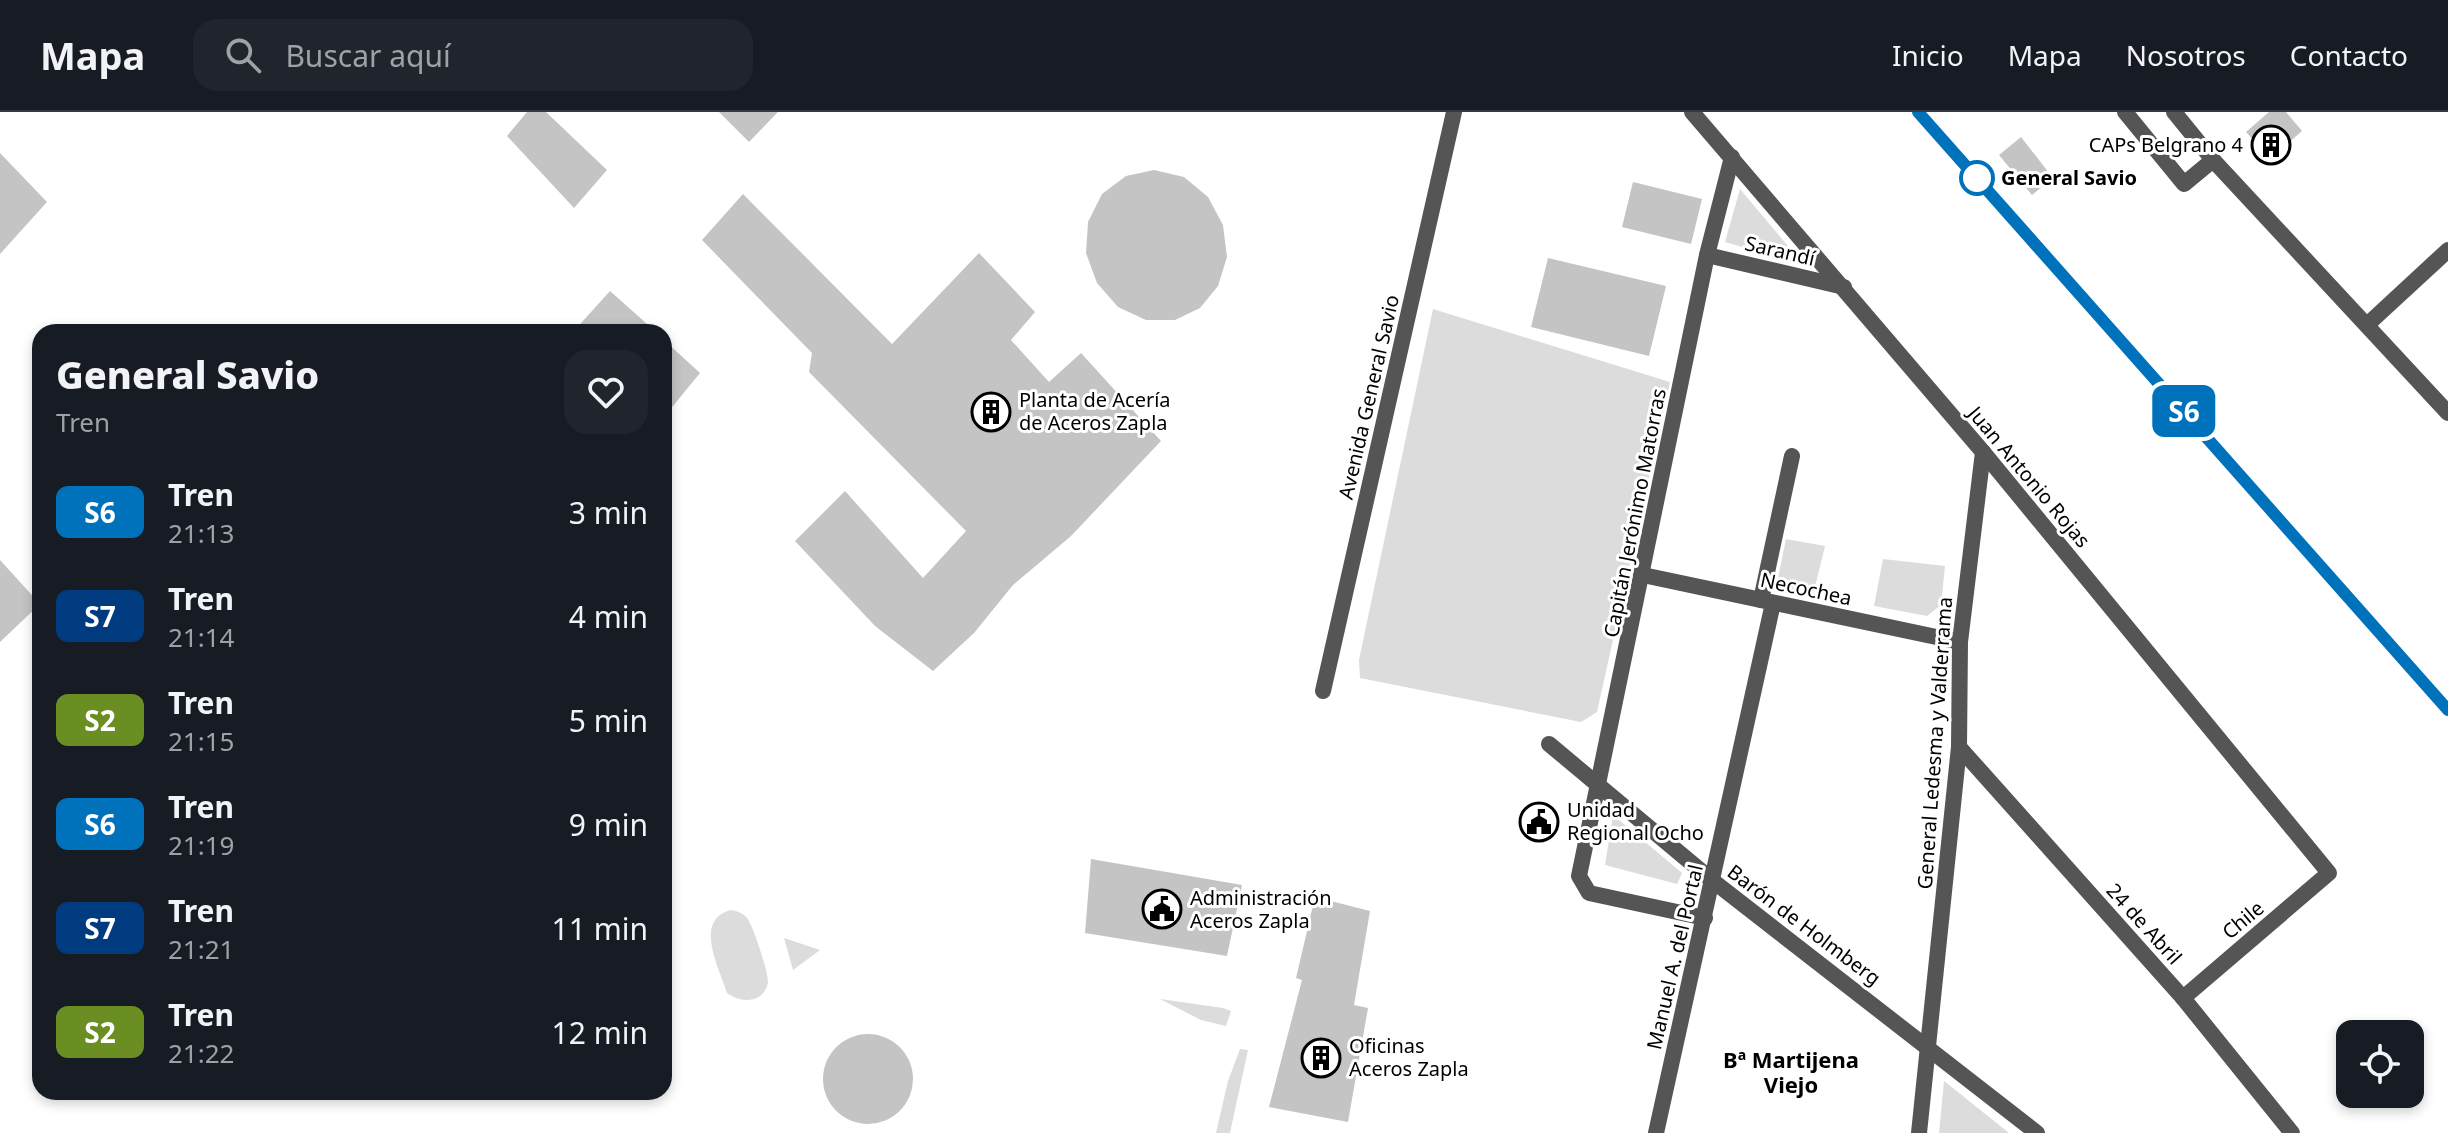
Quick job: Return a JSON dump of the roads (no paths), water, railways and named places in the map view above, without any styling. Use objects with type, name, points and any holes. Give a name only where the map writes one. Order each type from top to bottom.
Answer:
[{"type":"street","name":"Avenida General Savio","points":[[1323,691],[1454,112]]},
{"type":"street","name":"Juan Antonio Rojas","points":[[1692,112],[1983,452],[2329,873]]},
{"type":"street","points":[[2174,112],[2213,160],[2448,413]]},
{"type":"street","points":[[2128,113],[2184,184],[2213,160]]},
{"type":"street","name":"Capitán Jerónimo Matorras","points":[[1705,918],[1589,893],[1579,876],[1597,787],[1607,757],[1707,255],[1732,157]]},
{"type":"street","points":[[2368,324],[2448,250]]},
{"type":"street","name":"Sarandí","points":[[1707,255],[1844,287]]},
{"type":"street","name":"General Ledesma y Valderrama","points":[[1919,1133],[1959,747],[1960,642],[1983,452]]},
{"type":"street","name":"Manuel A. del Portal","points":[[1656,1133],[1713,881],[1792,456]]},
{"type":"street","name":"Necochea","points":[[1643,575],[1960,642]]},
{"type":"street","name":"Barón de Holmberg","points":[[1549,744],[1713,881],[2037,1133]]},
{"type":"street","name":"24 de Abril","points":[[1959,747],[2183,998],[2292,1133]]},
{"type":"street","name":"Chile","points":[[2183,998],[2329,873]]},
{"type":"railway","points":[[1918,112],[2448,710]]},
{"type":"train","name":"S6","points":[[1918,112],[2448,710]]},
{"type":"place","name":"CAPs Belgrano 4","points":[[2271,145]]},
{"type":"place","name":"General Savio","points":[[1977,178]]},
{"type":"place","name":"Planta de Acería de Aceros Zapla","points":[[991,412]]},
{"type":"place","name":"Unidad Regional Ocho","points":[[1539,822]]},
{"type":"place","name":"Administración Aceros Zapla","points":[[1162,909]]},
{"type":"place","name":"Oficinas Aceros Zapla","points":[[1321,1058]]},
{"type":"district","name":"Bª Martijena Viejo","points":[[1791,1072]]}]
